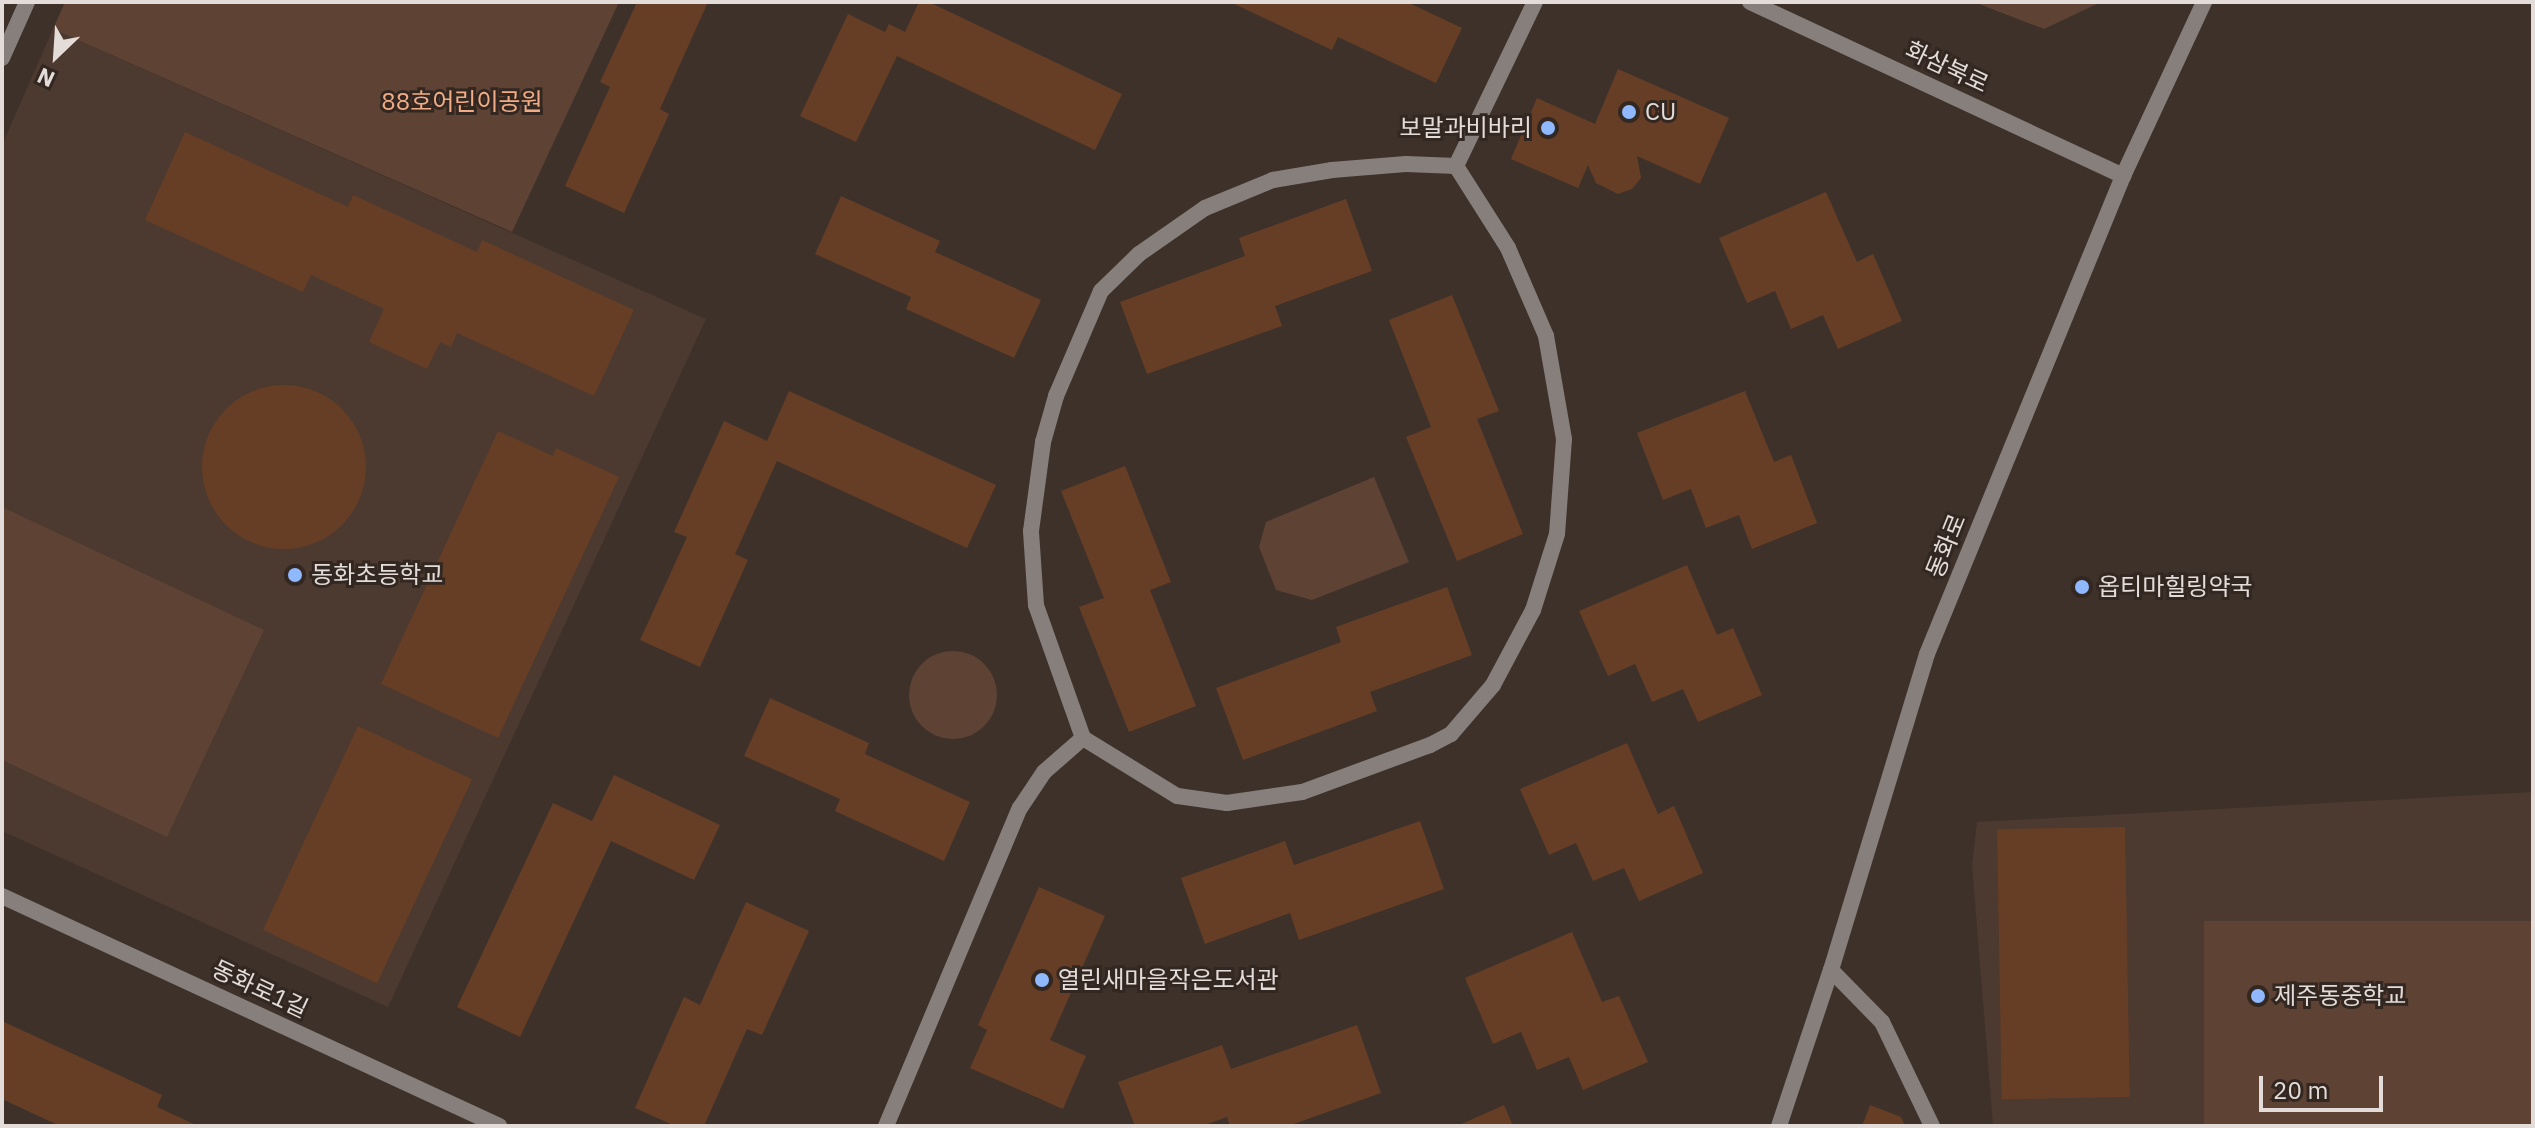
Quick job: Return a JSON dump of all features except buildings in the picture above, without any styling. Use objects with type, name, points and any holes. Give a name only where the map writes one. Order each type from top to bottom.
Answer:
[{"type":"street","points":[[2,58],[27,2]]},
{"type":"street","points":[[1456,166],[1535,2]]},
{"type":"street","name":"화삼북로","points":[[1750,2],[2123,176]]},
{"type":"street","name":"동화로","points":[[1779,1126],[1831,970],[1927,654],[2123,176],[2204,2]]},
{"type":"street","points":[[1406,164],[1456,166],[1508,248],[1546,336],[1564,439],[1557,534],[1533,610],[1493,685],[1451,734],[1430,745],[1302,792],[1227,803],[1177,796],[1083,738],[1034,595],[1031,531],[1047,426],[1101,291],[1139,254],[1205,208],[1273,180],[1332,170],[1406,164]]},
{"type":"street","points":[[886,1126],[1020,808],[1044,772],[1083,738]]},
{"type":"street","name":"동화로1길","points":[[2,896],[499,1126]]},
{"type":"street","points":[[1831,970],[1882,1022],[1932,1126]]},
{"type":"shaded area","name":"동화초등학교","points":[[53,29],[706,319],[388,1007],[2,831],[2,145]]},
{"type":"shaded area","name":"제주동중학교","points":[[2533,792],[2533,1126],[1993,1126],[1972,865],[1977,822]]},
{"type":"green space","name":"88호어린이공원","points":[[65,2],[619,2],[512,232],[53,29]]},
{"type":"green space","points":[[1974,2],[2101,2],[2044,29]]},
{"type":"green space","points":[[1374,477],[1409,562],[1312,600],[1276,590],[1259,547],[1266,522]]},
{"type":"green space","points":[[2,507],[264,630],[167,837],[2,760]]},
{"type":"green space","points":[[953,651],[970,655],[984,664],[993,678],[997,695],[993,712],[984,726],[970,735],[953,739],[936,735],[922,726],[913,712],[909,695],[913,678],[922,664],[936,655]]},
{"type":"green space","points":[[2204,921],[2533,921],[2533,1126],[2204,1126]]},
{"type":"place","name":"CU","points":[[1629,112]]},
{"type":"place","name":"보말과비바리","points":[[1548,128]]},
{"type":"place","name":"동화초등학교","points":[[295,575]]},
{"type":"place","name":"옵티마힐링약국","points":[[2082,587]]},
{"type":"place","name":"열린새마을작은도서관","points":[[1042,980]]},
{"type":"place","name":"제주동중학교","points":[[2258,996]]}]
